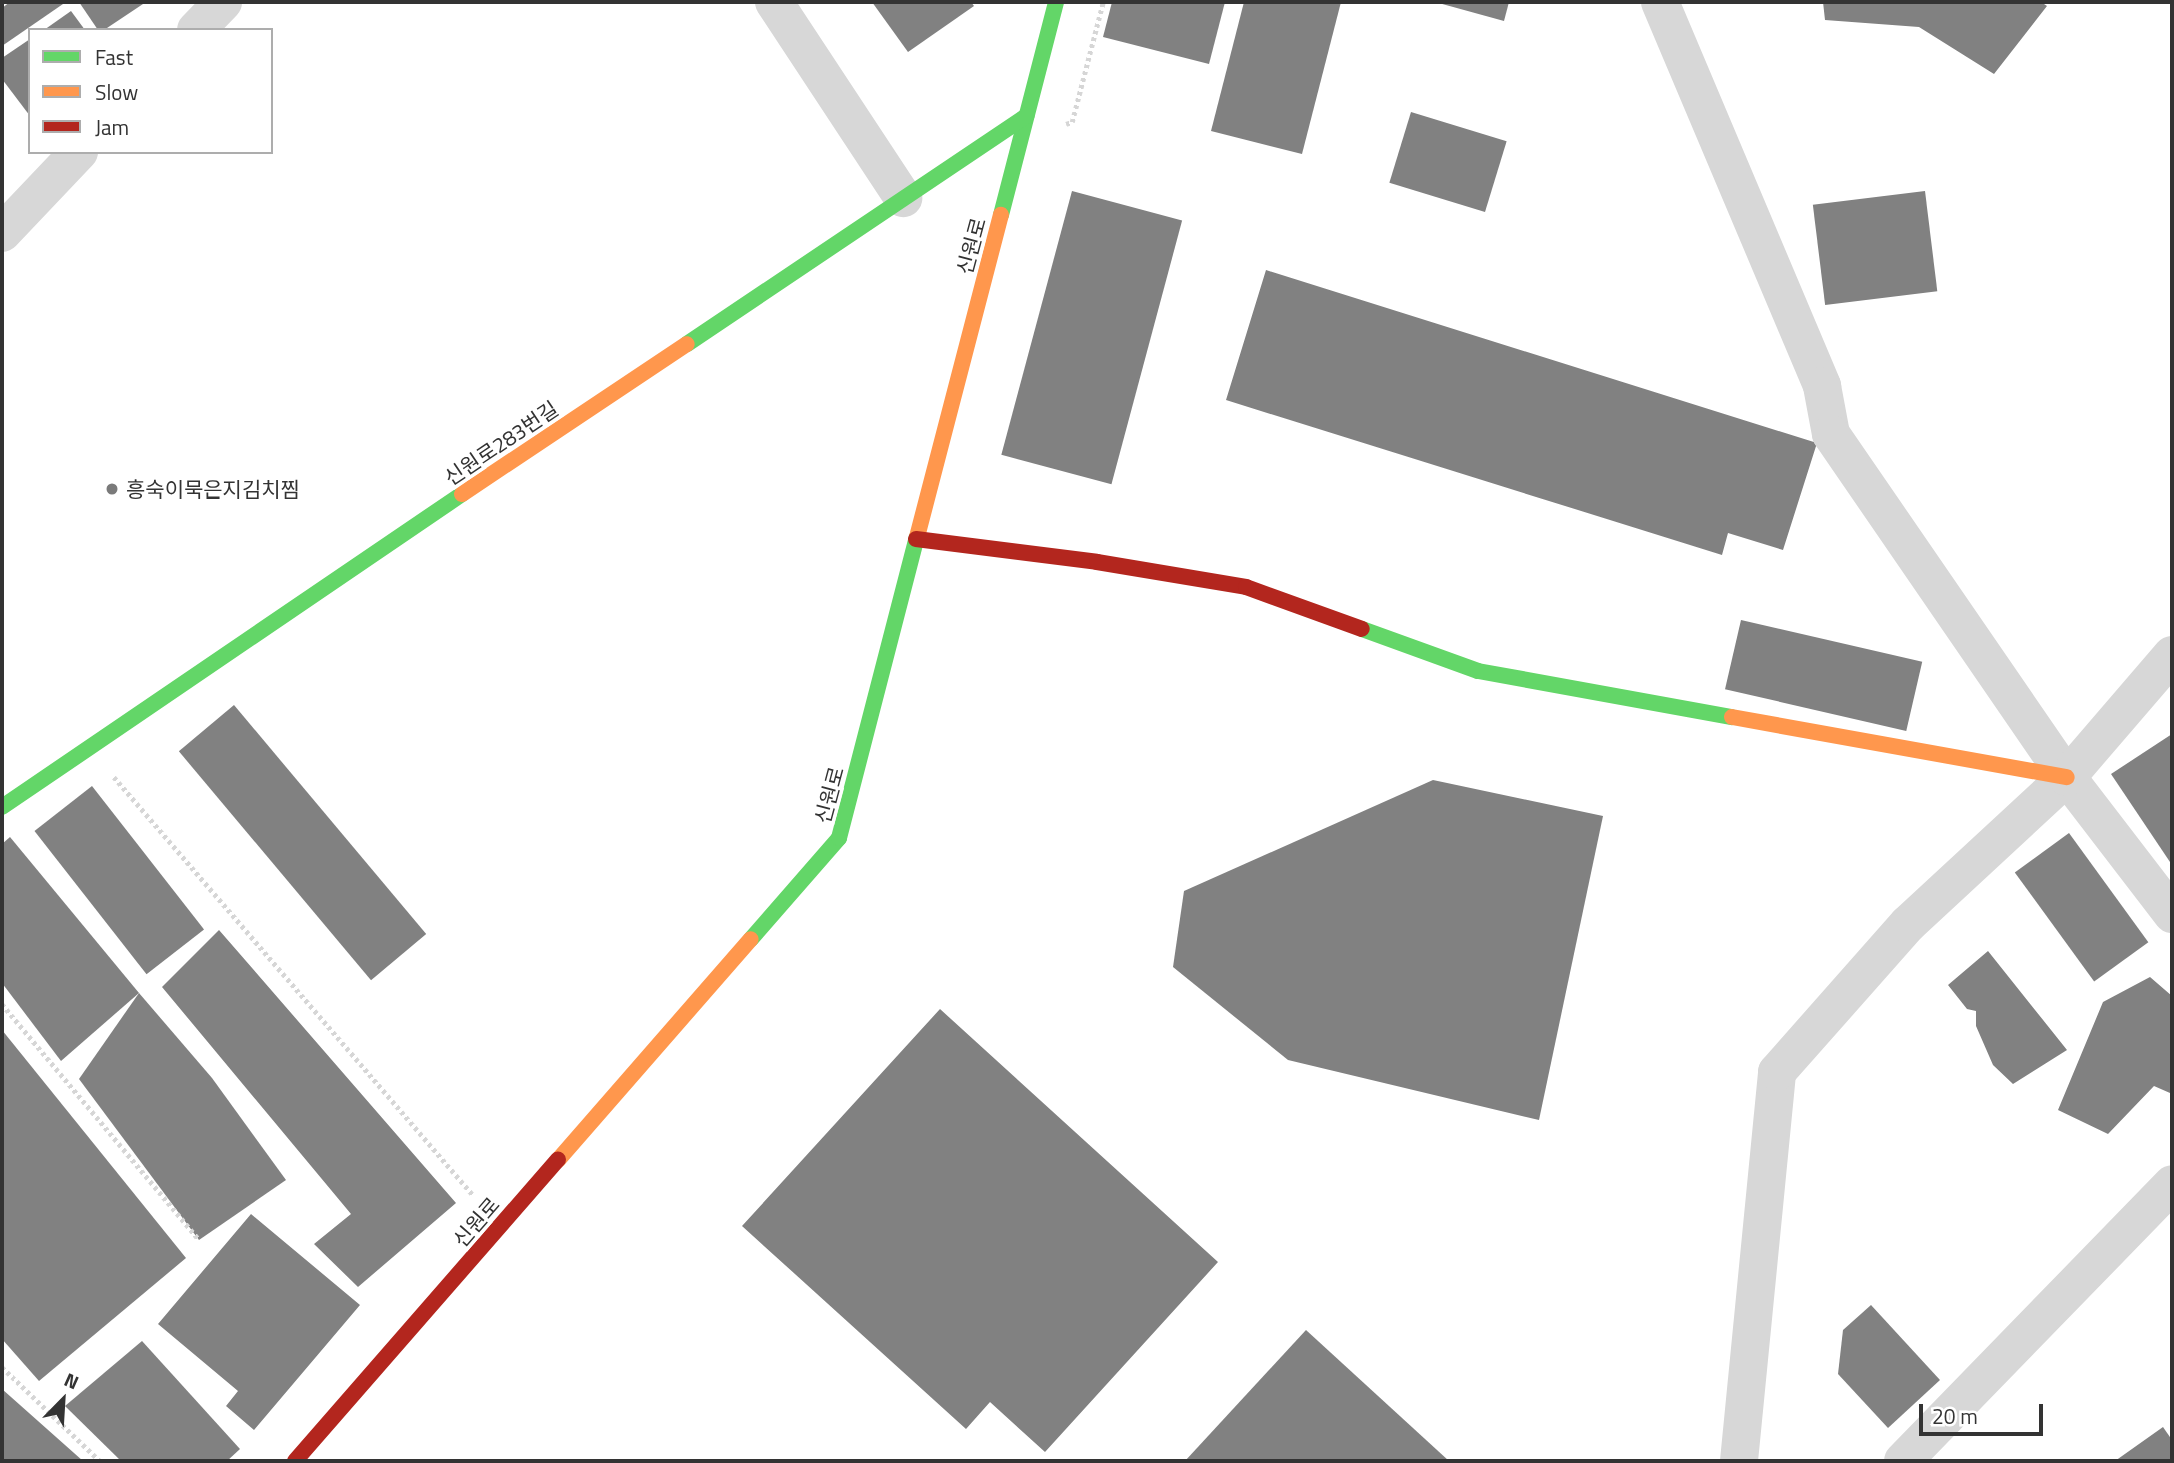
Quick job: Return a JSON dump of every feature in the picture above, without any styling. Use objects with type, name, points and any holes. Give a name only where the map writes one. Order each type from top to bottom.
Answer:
[{"type":"street","points":[[198,28],[223,2]]},
{"type":"street","points":[[774,2],[903,198]]},
{"type":"street","name":"신원로","points":[[295,1461],[839,838],[1056,2]]},
{"type":"street","points":[[1660,2],[1822,386],[1831,434],[2067,777],[2172,914]]},
{"type":"street","name":"신원로283번길","points":[[2,807],[230,650],[1026,116]]},
{"type":"street","points":[[2,233],[77,154]]},
{"type":"street","points":[[916,539],[1097,562],[1246,587],[1478,671],[2067,777]]},
{"type":"street","points":[[1739,1461],[1777,1072],[1908,924],[2067,777],[2172,655]]},
{"type":"street","points":[[1903,1461],[2172,1184]]},
{"type":"path","points":[[109,771],[474,1197]]},
{"type":"path","points":[[2,1004],[199,1240]]},
{"type":"path","points":[[2,1367],[100,1461]]},
{"type":"building","points":[[10,2],[63,4],[2,46],[2,8]]},
{"type":"building","points":[[79,2],[146,2],[107,28],[97,28]]},
{"type":"building","points":[[872,2],[971,2],[974,6],[908,52]]},
{"type":"building","points":[[1112,2],[1225,2],[1209,64],[1103,37]]},
{"type":"building","points":[[1244,2],[1341,2],[1302,154],[1211,131]]},
{"type":"building","points":[[1435,2],[1509,2],[1504,21]]},
{"type":"building","points":[[1823,2],[2041,2],[2047,6],[1994,74],[1919,27],[1825,20]]},
{"type":"building","points":[[71,11],[84,28],[47,28]]},
{"type":"building","points":[[28,40],[28,113],[2,79],[2,58]]},
{"type":"building","points":[[1411,112],[1507,141],[1485,212],[1389,183]]},
{"type":"building","points":[[1072,191],[1182,221],[1111,484],[1001,455]]},
{"type":"building","points":[[1925,191],[1937,291],[1825,305],[1813,205]]},
{"type":"building","points":[[1266,270],[1817,443],[1783,550],[1728,533],[1722,555],[1226,400]]},
{"type":"building","points":[[1741,620],[1922,662],[1906,731],[1725,689]]},
{"type":"building","points":[[234,705],[426,934],[371,980],[179,751]]},
{"type":"building","points":[[2172,734],[2172,865],[2111,774]]},
{"type":"building","points":[[1433,780],[1603,816],[1539,1120],[1288,1060],[1173,967],[1184,891]]},
{"type":"building","points":[[92,786],[204,929],[147,974],[34,831]]},
{"type":"building","points":[[2069,833],[2148,942],[2094,982],[2015,872]]},
{"type":"building","points":[[10,837],[139,993],[61,1061],[2,983],[2,844]]},
{"type":"building","points":[[219,930],[456,1203],[358,1287],[314,1244],[351,1214],[162,987]]},
{"type":"building","points":[[1988,951],[2067,1050],[2013,1084],[1993,1065],[1976,1026],[1976,1011],[1967,1009],[1948,985]]},
{"type":"building","points":[[2150,977],[2172,996],[2172,1087],[2170,1093],[2154,1086],[2108,1134],[2058,1110],[2103,1002]]},
{"type":"building","points":[[139,993],[212,1078],[286,1180],[199,1240],[79,1079]]},
{"type":"building","points":[[940,1009],[1218,1262],[1045,1452],[990,1402],[966,1429],[742,1226]]},
{"type":"building","points":[[2,1030],[186,1258],[39,1381],[2,1339]]},
{"type":"building","points":[[251,1214],[360,1305],[254,1430],[226,1406],[238,1391],[158,1324]]},
{"type":"building","points":[[1871,1305],[1940,1380],[1888,1428],[1838,1374],[1843,1330]]},
{"type":"building","points":[[1306,1330],[1449,1461],[1185,1461]]},
{"type":"building","points":[[142,1341],[240,1449],[227,1461],[121,1461],[65,1406]]},
{"type":"building","points":[[2,1389],[83,1461],[2,1461]]},
{"type":"building","points":[[2163,1427],[2172,1440],[2172,1461],[2115,1461]]},
{"type":"traffic: fast","points":[[1001,215],[1056,2]]},
{"type":"traffic: fast","points":[[687,344],[1026,116]]},
{"type":"traffic: fast","points":[[2,807],[462,494]]},
{"type":"traffic: fast","points":[[751,939],[839,838],[917,537]]},
{"type":"traffic: fast","points":[[1362,629],[1478,671],[1732,717]]},
{"type":"traffic: slow","points":[[917,537],[1001,215]]},
{"type":"traffic: slow","points":[[462,494],[687,344]]},
{"type":"traffic: slow","points":[[1732,717],[2067,777]]},
{"type":"traffic: slow","points":[[558,1160],[751,939]]},
{"type":"traffic: jam","points":[[916,539],[1097,562],[1246,587],[1362,629]]},
{"type":"traffic: jam","points":[[295,1461],[558,1160]]},
{"type":"place","name":"흥숙이묵은지김치찜","points":[[112,489]]}]
